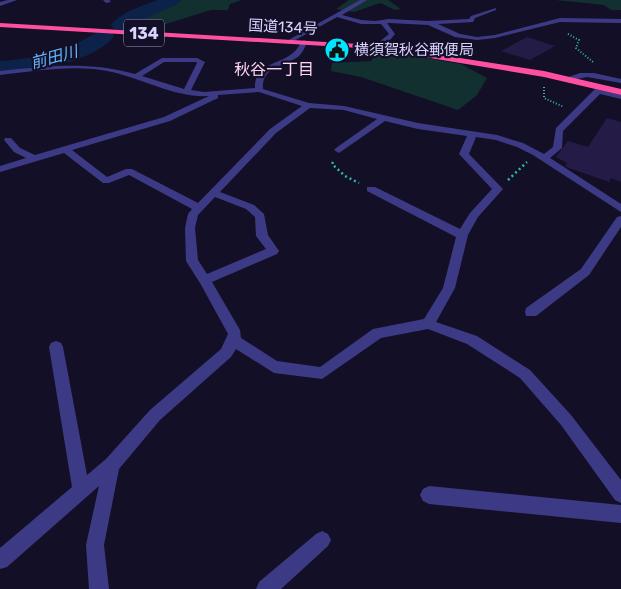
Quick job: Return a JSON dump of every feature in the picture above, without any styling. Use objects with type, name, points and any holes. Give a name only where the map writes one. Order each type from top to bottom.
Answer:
[{"type":"highway","name":"国道134号","points":[[0,25],[376,47],[544,74],[621,92]]},
{"type":"street","points":[[0,4],[14,0]]},
{"type":"street","points":[[288,42],[364,0]]},
{"type":"street","points":[[336,15],[361,22],[428,23],[471,21],[473,17],[483,15],[494,9]]},
{"type":"street","points":[[428,23],[437,25],[454,35],[482,38],[522,30],[539,24],[572,20],[621,21]]},
{"type":"street","points":[[376,47],[392,34],[383,22]]},
{"type":"street","points":[[259,90],[258,83],[262,74],[272,65],[296,55],[304,42]]},
{"type":"street","points":[[136,77],[162,60],[198,60],[201,62],[186,92]]},
{"type":"street","points":[[0,72],[90,67],[136,77],[186,92],[204,94],[259,90],[308,105],[344,108],[382,119],[418,126],[473,133],[520,144],[621,209]]},
{"type":"street","points":[[568,79],[575,75],[621,81]]},
{"type":"street","points":[[540,156],[558,148],[559,130],[598,91],[621,97]]},
{"type":"street","points":[[0,169],[167,119],[222,93]]},
{"type":"street","points":[[0,560],[80,490],[112,465],[155,415],[226,353],[234,340],[235,334],[205,280],[192,261],[190,228],[193,214],[274,131],[308,105]]},
{"type":"street","points":[[339,150],[382,119]]},
{"type":"street","points":[[428,324],[449,288],[462,234],[474,215],[498,189],[464,154],[473,133]]},
{"type":"street","points":[[8,140],[17,150],[35,159]]},
{"type":"street","points":[[66,150],[106,181],[129,171],[199,208]]},
{"type":"street","points":[[371,189],[462,234]]},
{"type":"street","points":[[205,280],[273,252],[262,236],[260,216],[250,207],[213,193]]},
{"type":"street","points":[[531,312],[585,272],[621,219]]},
{"type":"street","points":[[234,340],[274,367],[322,373],[378,333],[428,324],[472,340],[525,374],[566,420],[621,494]]},
{"type":"street","points":[[56,347],[80,490]]},
{"type":"street","points":[[99,589],[94,545],[112,465]]},
{"type":"street","points":[[428,495],[621,514]]},
{"type":"street","points":[[266,589],[322,540]]},
{"type":"path","points":[[539,24],[572,35],[579,40],[576,48],[600,66],[604,78]]},
{"type":"path","points":[[544,74],[544,98],[576,112]]},
{"type":"path","points":[[339,150],[332,164],[345,176],[371,189]]},
{"type":"path","points":[[498,189],[540,156]]},
{"type":"green space","points":[[182,0],[242,0],[230,4],[228,10],[211,10],[153,28],[129,24],[141,16]]},
{"type":"green space","points":[[349,0],[388,0],[401,9],[395,10],[380,3],[354,12],[336,9]]},
{"type":"green space","points":[[555,0],[621,0],[621,10],[611,10],[604,5]]},
{"type":"green space","points":[[379,50],[461,64],[487,78],[477,95],[458,110],[361,77],[331,71],[332,63],[371,61]]},
{"type":"building","points":[[527,37],[555,46],[530,60],[501,51]]},
{"type":"building","points":[[607,118],[621,122],[621,182],[611,178],[609,182],[569,168],[565,166],[567,163],[556,157],[568,141],[588,147]]},
{"type":"waterway","name":"前田川","points":[[121,25],[140,14],[172,0]]},
{"type":"waterway","name":"前田川","points":[[0,68],[54,60],[80,50],[104,36]]},
{"type":"place","name":"横須賀秋谷郵便局","points":[[337,50]]},
{"type":"district","name":"秋谷一丁目","points":[[274,69]]}]
